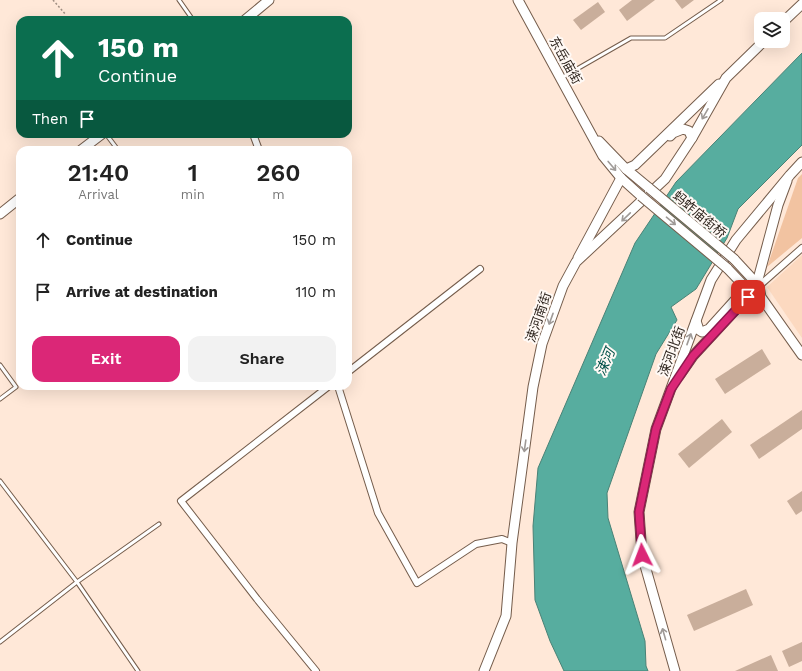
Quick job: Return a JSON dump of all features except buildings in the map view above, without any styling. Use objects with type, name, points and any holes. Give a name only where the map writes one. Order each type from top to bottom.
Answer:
[{"type":"main road","points":[[250,16],[269,0]]},
{"type":"main road","name":"东岳庙街","points":[[518,0],[604,156],[624,180],[641,196],[727,268],[749,291]]},
{"type":"main road","points":[[790,15],[802,4]]},
{"type":"main road","name":"涑河南街","points":[[484,671],[506,616],[512,544],[535,379],[542,344],[563,286],[576,262],[666,179],[692,138],[726,78],[757,48]]},
{"type":"main road","points":[[629,171],[726,78]]},
{"type":"main road","points":[[629,171],[673,133],[683,129],[689,131],[692,138]]},
{"type":"main road","name":"东岳庙街","points":[[592,133],[629,171],[649,188]]},
{"type":"main road","points":[[86,146],[97,138]]},
{"type":"main road","name":"涑河北街","points":[[675,671],[642,555],[639,512],[656,429],[711,280],[736,240],[802,162]]},
{"type":"main road","points":[[756,282],[778,205],[790,175]]},
{"type":"main road","points":[[610,231],[603,230],[600,225],[622,187],[624,180]]},
{"type":"main road","points":[[563,286],[624,180]]},
{"type":"main road","name":"蚂蚱庙街桥","points":[[649,188],[734,259],[756,282]]},
{"type":"main road","points":[[0,214],[16,201]]},
{"type":"main road","points":[[755,216],[763,211],[770,214],[770,220],[756,282],[761,297],[802,355]]},
{"type":"main road","points":[[749,291],[761,297]]},
{"type":"main road","points":[[696,321],[699,330],[702,332],[709,329],[749,291]]},
{"type":"main road","points":[[671,389],[693,356],[749,291]]},
{"type":"street","points":[[756,282],[802,248]]},
{"type":"street","points":[[352,369],[480,269]]},
{"type":"street","points":[[316,671],[257,599],[181,501],[324,390]]},
{"type":"street","points":[[339,390],[378,513],[417,583],[476,544],[502,539],[512,544]]},
{"type":"lane","points":[[179,0],[190,16]]},
{"type":"lane","points":[[561,78],[631,38],[664,38],[721,0]]},
{"type":"lane","points":[[0,365],[16,387],[0,399]]},
{"type":"lane","points":[[0,482],[77,582],[138,671]]},
{"type":"lane","points":[[0,642],[77,582],[159,524]]},
{"type":"path","points":[[53,0],[66,16]]},
{"type":"shaded area","points":[[802,174],[802,238],[767,267],[798,178]]},
{"type":"shaded area","points":[[802,255],[802,338],[767,287]]},
{"type":"water","name":"涑河","points":[[802,53],[802,145],[738,209],[727,238],[696,289],[671,307],[677,320],[656,354],[607,493],[608,518],[645,641],[646,666],[648,671],[564,671],[550,641],[535,600],[533,526],[538,468],[635,243],[676,182]]},
{"type":"route","points":[[642,555],[639,512],[656,429],[671,389],[693,356],[748,297]]}]
